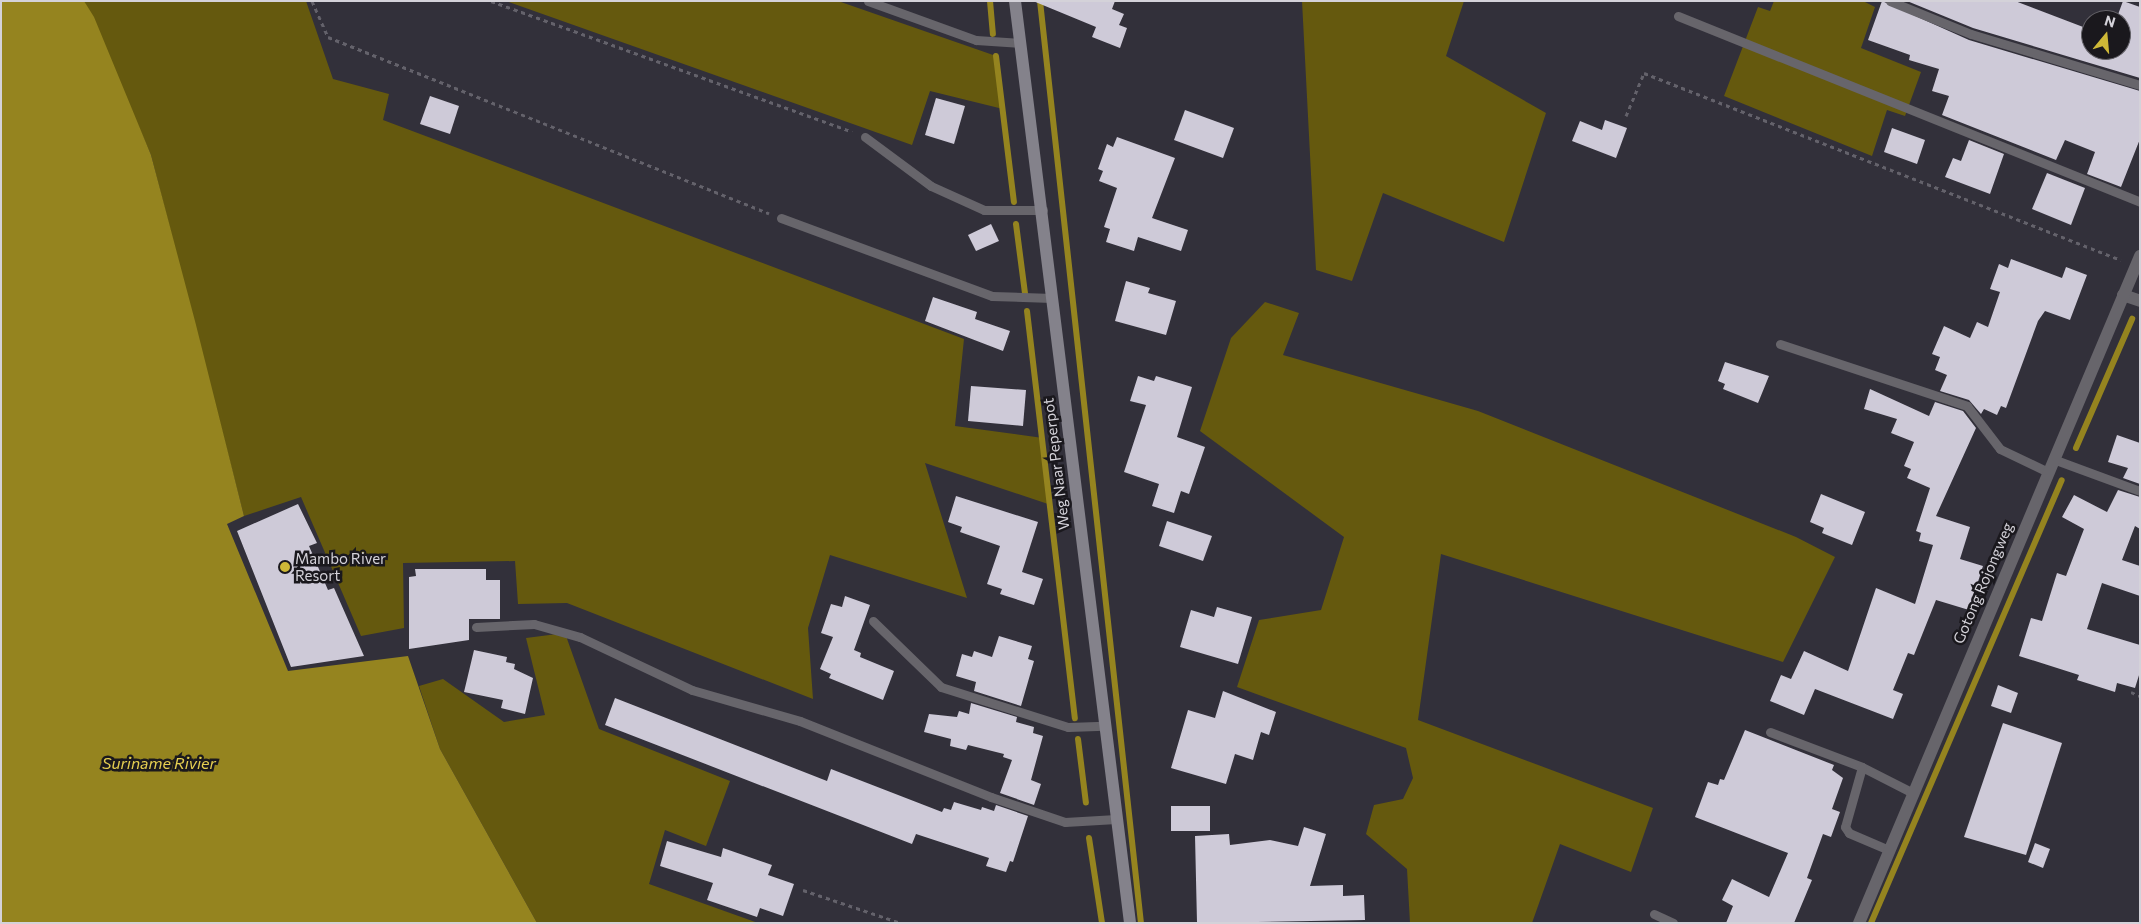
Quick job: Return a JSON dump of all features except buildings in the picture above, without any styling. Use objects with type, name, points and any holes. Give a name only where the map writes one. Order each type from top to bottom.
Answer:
[{"type":"street","name":"Weg Naar Peperpot","points":[[1015,1],[1043,210],[1104,726],[1130,923]]},
{"type":"street","name":"Gotong Rojongweg","points":[[1859,923],[2138,261]]},
{"type":"street","points":[[2123,295],[2140,301]]},
{"type":"lane","points":[[868,1],[976,40],[1021,43]]},
{"type":"lane","points":[[1890,1],[1971,34],[2140,85]]},
{"type":"lane","points":[[1678,16],[2140,202]]},
{"type":"lane","points":[[865,137],[931,186],[984,210],[1043,210]]},
{"type":"lane","points":[[781,218],[992,296],[1052,298]]},
{"type":"lane","points":[[1780,344],[1967,406],[2000,449],[2048,472]]},
{"type":"lane","points":[[2053,459],[2140,491]]},
{"type":"lane","points":[[872,621],[941,687],[1068,727],[1104,726]]},
{"type":"lane","points":[[476,627],[534,624],[580,637],[692,690],[800,721],[991,797],[1065,822],[1116,819]]},
{"type":"lane","points":[[1770,732],[1862,767],[1913,792]]},
{"type":"lane","points":[[1862,767],[1845,827],[1849,833],[1889,850]]},
{"type":"lane","points":[[1654,914],[1673,923]]},
{"type":"path","points":[[312,1],[328,37],[781,218]]},
{"type":"path","points":[[491,1],[865,137]]},
{"type":"path","points":[[1626,116],[1644,73],[2138,261]]},
{"type":"path","points":[[2131,692],[2140,696]]},
{"type":"path","points":[[803,890],[901,923]]},
{"type":"shaded area","points":[[84,1],[306,1],[333,79],[389,94],[383,120],[964,339],[955,426],[1043,438],[1051,505],[925,463],[967,598],[830,555],[808,628],[813,699],[567,603],[518,604],[515,561],[403,563],[404,628],[361,636],[301,497],[244,516],[151,155]]},
{"type":"shaded area","points":[[506,1],[838,1],[996,56],[1003,109],[930,91],[912,145]]},
{"type":"shaded area","points":[[1302,1],[1464,1],[1446,56],[1546,113],[1504,242],[1383,193],[1352,281],[1316,270]]},
{"type":"shaded area","points":[[1774,1],[1863,1],[1875,7],[1861,48],[1921,72],[1905,116],[1887,110],[1872,156],[1724,96],[1758,7],[1770,11]]},
{"type":"shaded area","points":[[1265,302],[1299,313],[1283,355],[1478,411],[1796,537],[1835,557],[1783,662],[1441,554],[1418,720],[1653,808],[1631,872],[1560,844],[1532,923],[1410,923],[1407,869],[1366,834],[1374,805],[1403,799],[1413,778],[1406,748],[1237,687],[1259,620],[1321,610],[1344,537],[1200,431],[1231,338]]},
{"type":"shaded area","points":[[565,633],[599,729],[730,781],[706,846],[665,830],[649,884],[758,923],[537,923],[440,749],[419,686],[443,679],[504,722],[545,715],[526,638]]},
{"type":"water","name":"Suriname Rivier","points":[[1,1],[84,1],[94,17],[151,155],[195,321],[244,516],[227,524],[288,671],[408,656],[440,749],[537,923],[1,923]]},
{"type":"waterway","points":[[990,1],[993,34]]},
{"type":"waterway","points":[[1040,1],[1141,923]]},
{"type":"waterway","points":[[996,56],[1014,202]]},
{"type":"waterway","points":[[1016,224],[1025,293]]},
{"type":"waterway","points":[[1027,311],[1075,718]]},
{"type":"waterway","points":[[2076,448],[2132,319]]},
{"type":"waterway","points":[[1871,923],[2062,480]]},
{"type":"waterway","points":[[1078,739],[1086,803]]},
{"type":"waterway","points":[[1089,838],[1102,923]]},
{"type":"place","name":"Mambo River Resort","points":[[285,567]]}]
